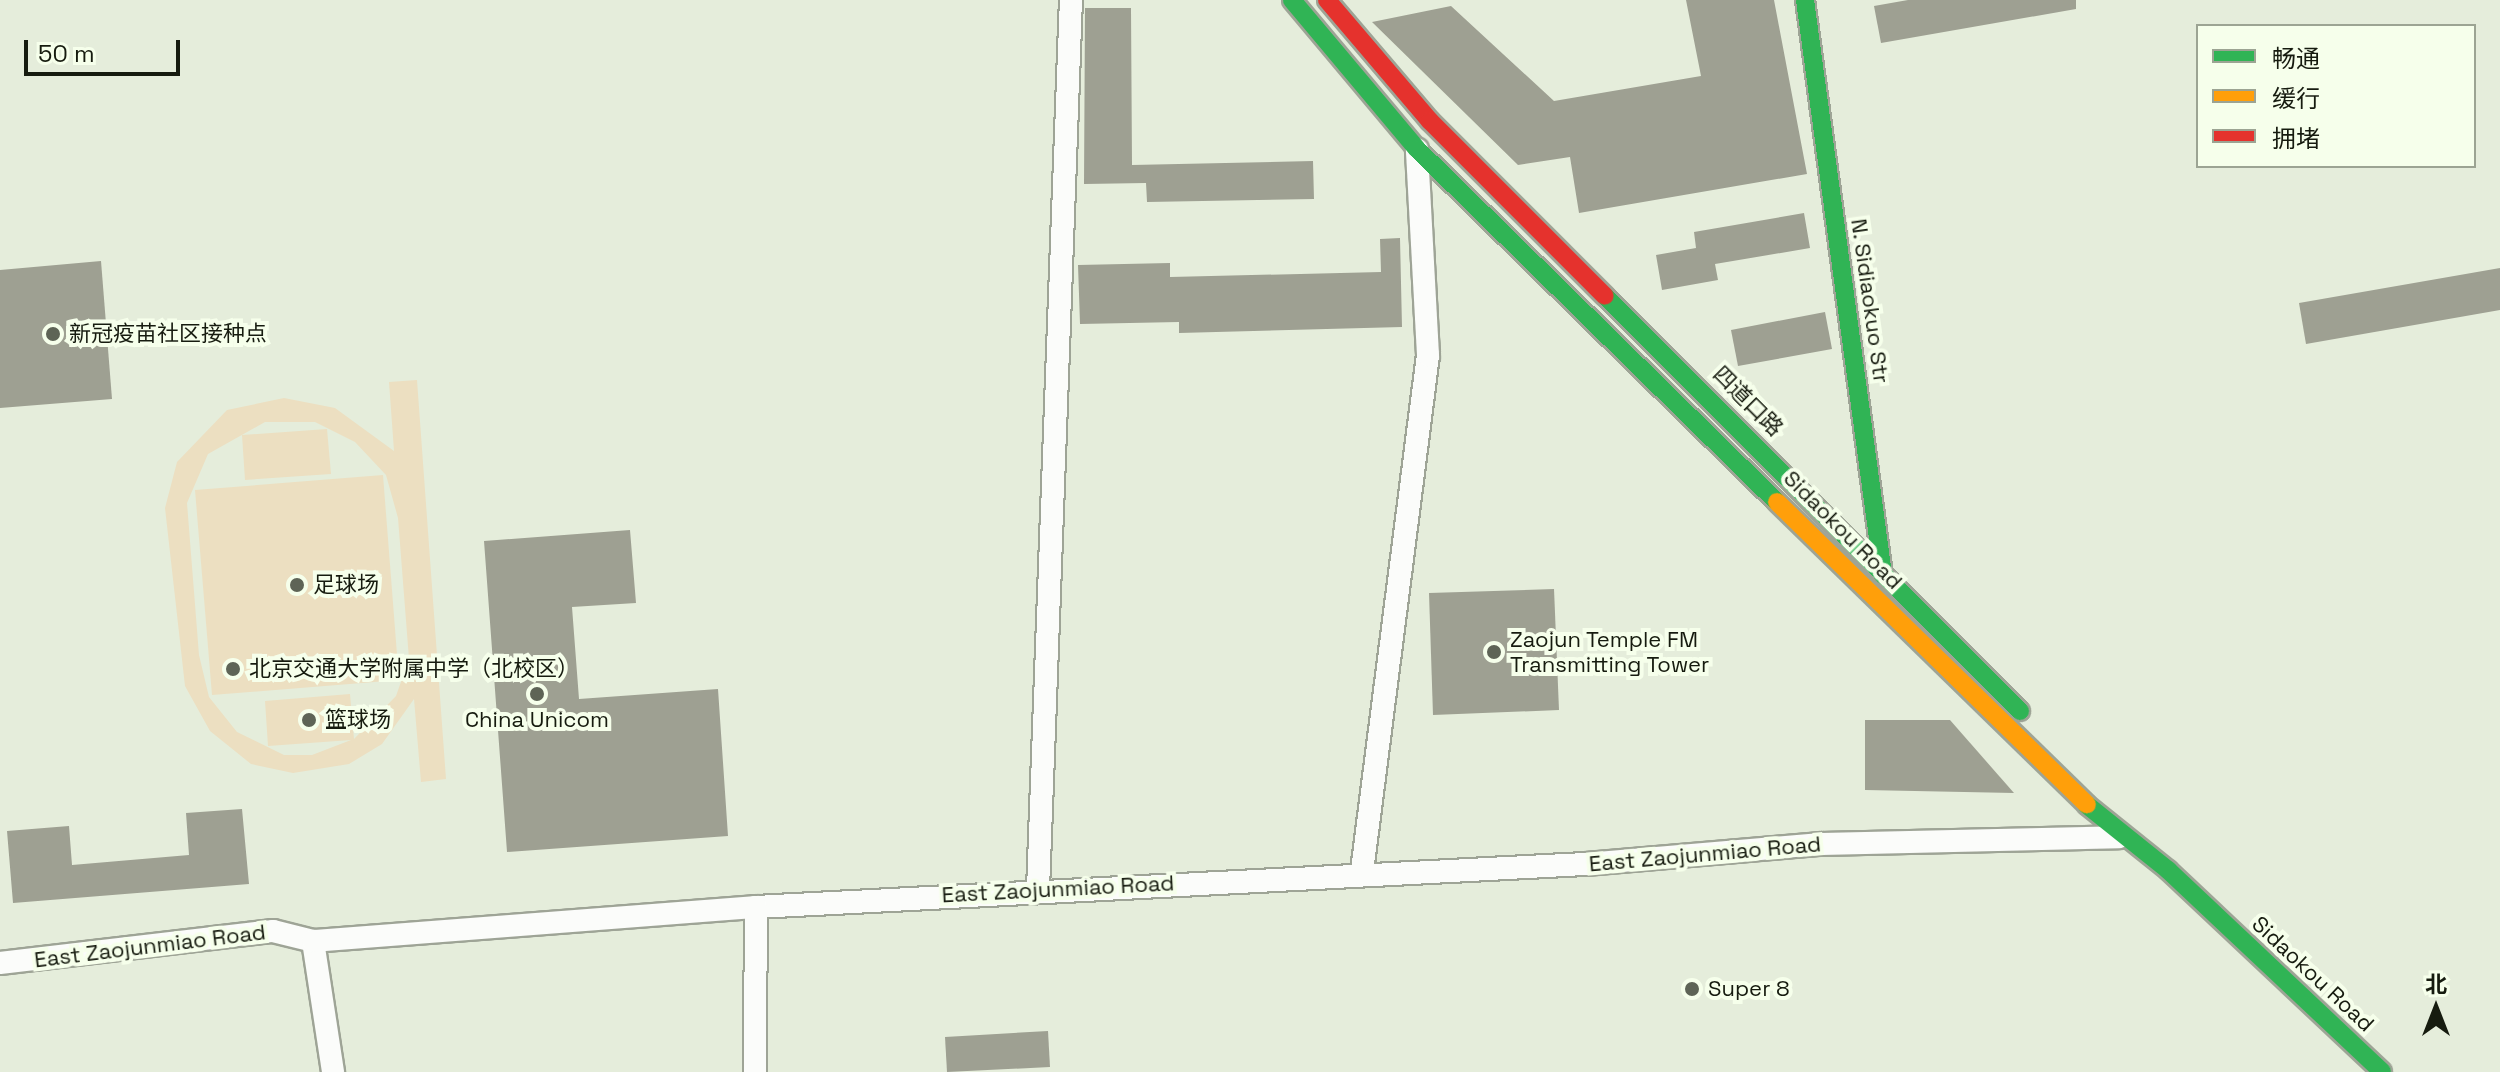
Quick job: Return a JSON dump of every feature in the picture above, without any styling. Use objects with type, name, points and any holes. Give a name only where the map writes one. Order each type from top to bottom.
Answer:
[{"type":"street","points":[[1038,890],[1071,0]]},
{"type":"street","name":"Sidaokou Road","points":[[1292,0],[1417,149],[2119,837],[2168,870],[2382,1072]]},
{"type":"street","name":"四道口路","points":[[1327,0],[1430,121],[1883,568],[2133,824],[2168,870]]},
{"type":"street","name":"N. Sidiaokuo Str","points":[[1805,0],[1887,609]]},
{"type":"street","points":[[1362,871],[1428,355],[1417,149]]},
{"type":"street","name":"East Zaojunmiao Road","points":[[0,963],[273,931],[313,941],[756,907],[1362,871],[1586,864],[1821,844],[2119,837]]},
{"type":"street","points":[[755,1072],[756,907]]},
{"type":"street","points":[[313,941],[333,1072]]},
{"type":"shaded area","points":[[417,380],[446,779],[421,782],[414,699],[382,744],[349,764],[293,773],[251,764],[210,731],[185,686],[165,508],[177,462],[227,410],[284,398],[335,408],[394,451],[389,382]],"holes":[[[265,422],[315,422],[355,442],[386,475],[398,518],[409,659],[396,696],[354,739],[350,694],[265,701],[268,746],[351,740],[312,755],[284,755],[237,732],[209,697],[199,655],[187,503],[208,454]]]},
{"type":"shaded area","points":[[327,429],[331,474],[245,480],[242,435]]},
{"type":"shaded area","name":"足球场","points":[[383,475],[399,680],[212,695],[195,490]]},
{"type":"building","points":[[1686,0],[1774,0],[1807,174],[1579,213],[1570,157],[1518,165],[1372,22],[1451,6],[1554,101],[1701,76]]},
{"type":"building","points":[[1908,0],[2076,0],[2076,9],[1881,43],[1874,6]]},
{"type":"building","points":[[1085,8],[1131,8],[1132,165],[1313,161],[1314,199],[1147,202],[1146,183],[1084,184]]},
{"type":"building","points":[[1804,213],[1810,248],[1715,264],[1718,280],[1662,290],[1656,255],[1696,248],[1694,232]]},
{"type":"building","points":[[1400,238],[1402,327],[1179,333],[1179,322],[1080,324],[1078,265],[1170,263],[1170,277],[1381,272],[1380,239]]},
{"type":"building","name":"新冠疫苗社区接种点","points":[[101,261],[112,399],[0,408],[0,270]]},
{"type":"building","points":[[2500,268],[2500,310],[2306,344],[2299,303]]},
{"type":"building","points":[[1825,312],[1832,349],[1738,366],[1731,330]]},
{"type":"building","name":"China Unicom","points":[[630,530],[636,603],[572,607],[579,699],[718,689],[728,836],[507,852],[484,541]]},
{"type":"building","name":"Zaojun Temple FM Transmitting Tower","points":[[1554,589],[1559,710],[1433,715],[1429,593]]},
{"type":"building","points":[[1865,720],[1950,720],[2014,793],[1865,790]]},
{"type":"building","points":[[242,809],[249,884],[13,903],[7,831],[69,826],[72,865],[189,855],[186,813]]},
{"type":"building","points":[[1048,1031],[1050,1067],[947,1072],[945,1037]]},
{"type":"traffic: fast","points":[[1292,0],[1417,149],[1777,502]]},
{"type":"traffic: fast","points":[[1805,0],[1883,575]]},
{"type":"traffic: fast","points":[[1605,296],[2020,711]]},
{"type":"traffic: fast","points":[[2087,805],[2168,870],[2382,1072]]},
{"type":"traffic: slow","points":[[1777,502],[2087,805]]},
{"type":"traffic: jam","points":[[1327,0],[1430,121],[1605,296]]},
{"type":"place","name":"新冠疫苗社区接种点","points":[[53,334]]},
{"type":"place","name":"足球场","points":[[297,585]]},
{"type":"place","name":"Zaojun Temple FM Transmitting Tower","points":[[1494,652]]},
{"type":"place","name":"北京交通大学附属中学（北校区）","points":[[233,669]]},
{"type":"place","name":"China Unicom","points":[[537,694]]},
{"type":"place","name":"篮球场","points":[[309,720]]},
{"type":"place","name":"Super 8","points":[[1692,989]]}]
